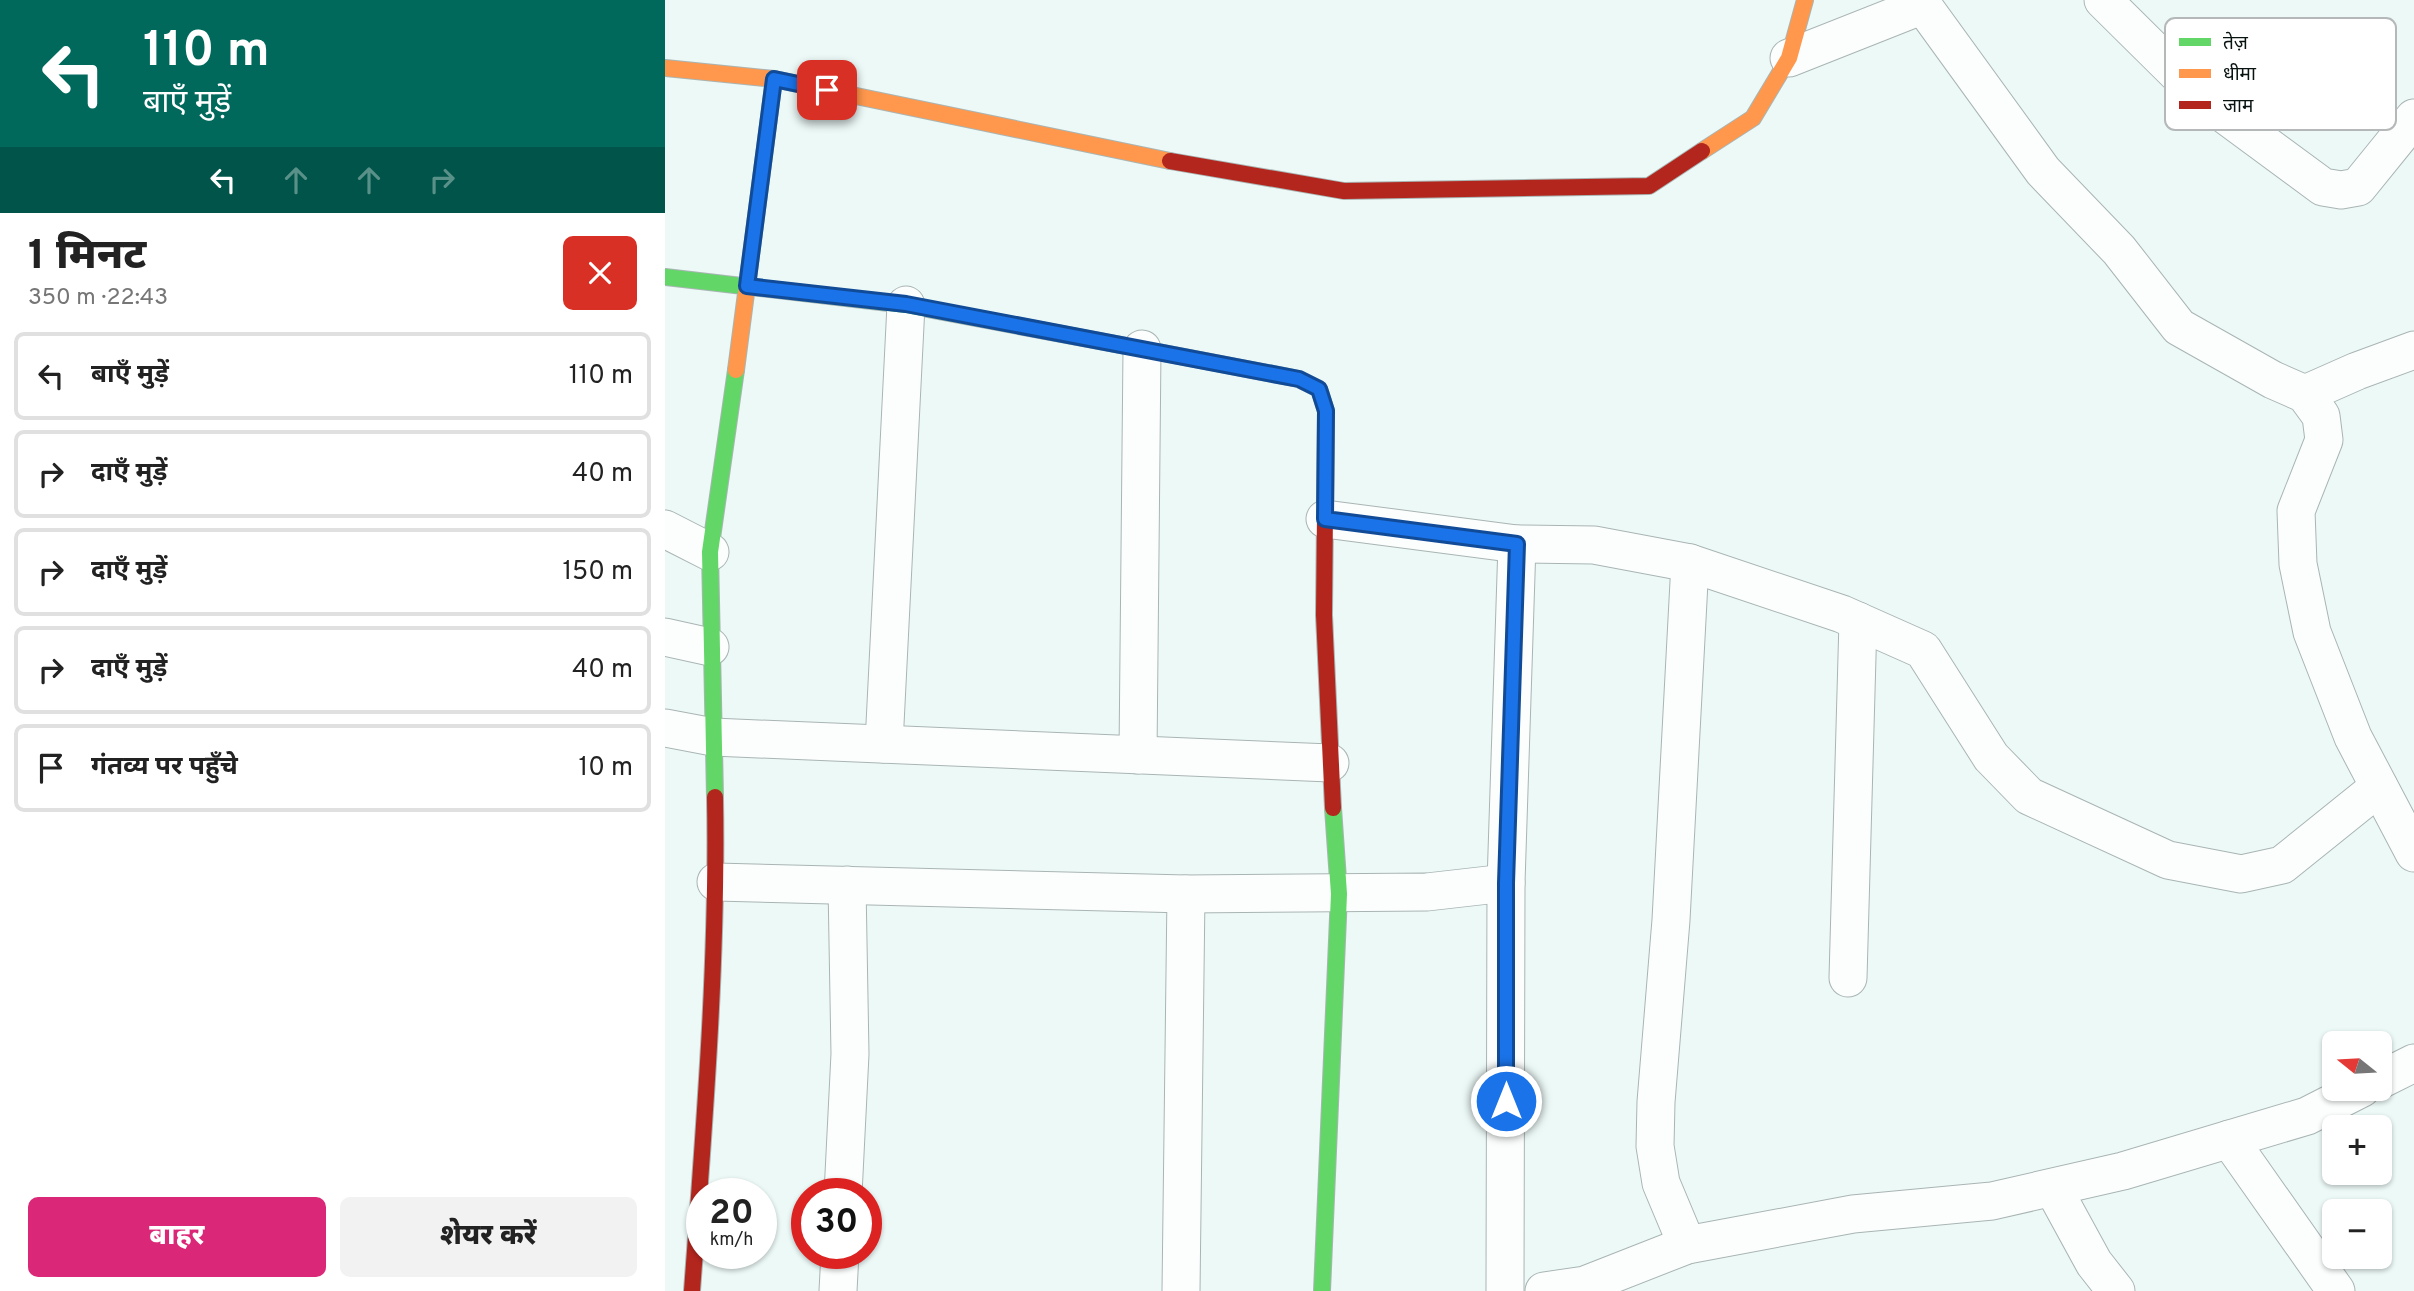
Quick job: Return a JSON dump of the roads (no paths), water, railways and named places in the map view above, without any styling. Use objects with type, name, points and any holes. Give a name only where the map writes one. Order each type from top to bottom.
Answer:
[{"type":"street","points":[[665,68],[774,79],[1168,161],[1344,191],[1649,186],[1753,118],[1789,58],[1805,0]]},
{"type":"street","points":[[2102,0],[2165,62]]},
{"type":"street","points":[[1789,58],[1921,3],[2043,171],[2119,250],[2179,327],[2273,380],[2305,394],[2321,416],[2324,440],[2296,511],[2298,564],[2312,632],[2353,737],[2414,853]]},
{"type":"street","points":[[692,1291],[716,882],[710,552],[719,505],[774,79]]},
{"type":"street","points":[[2246,130],[2323,187],[2341,190],[2358,187],[2414,118]]},
{"type":"street","points":[[665,277],[906,304],[1299,379],[1319,389],[1326,411],[1324,615],[1339,894],[1322,1291]]},
{"type":"street","points":[[884,744],[906,304]]},
{"type":"street","points":[[1138,755],[1142,349]]},
{"type":"street","points":[[2305,394],[2414,350]]},
{"type":"street","points":[[1325,519],[1517,544],[1594,545],[1689,563],[1858,621],[1923,650],[1991,757],[2029,796],[2168,860],[2241,874],[2282,865],[2379,787]]},
{"type":"street","points":[[665,529],[710,552]]},
{"type":"street","points":[[1505,1291],[1506,883],[1517,544]]},
{"type":"street","points":[[1687,1245],[1661,1183],[1655,1146],[1656,1102],[1671,920],[1689,563]]},
{"type":"street","points":[[1848,978],[1858,621]]},
{"type":"street","points":[[665,637],[710,647]]},
{"type":"street","points":[[665,728],[713,737],[1330,762]]},
{"type":"street","points":[[716,882],[1186,894],[1427,892],[1506,883]]},
{"type":"street","points":[[844,1178],[850,1054],[847,885]]},
{"type":"street","points":[[1181,1291],[1186,894]]},
{"type":"street","points":[[2392,1074],[2414,1063]]},
{"type":"street","points":[[1554,1290],[1585,1285],[1687,1245],[1853,1214],[1992,1201],[2053,1188],[2123,1171],[2307,1116],[2336,1101]]},
{"type":"street","points":[[2229,1139],[2336,1291]]},
{"type":"street","points":[[2053,1188],[2094,1264],[2116,1291]]},
{"type":"street","points":[[838,1291],[839,1269]]}]
